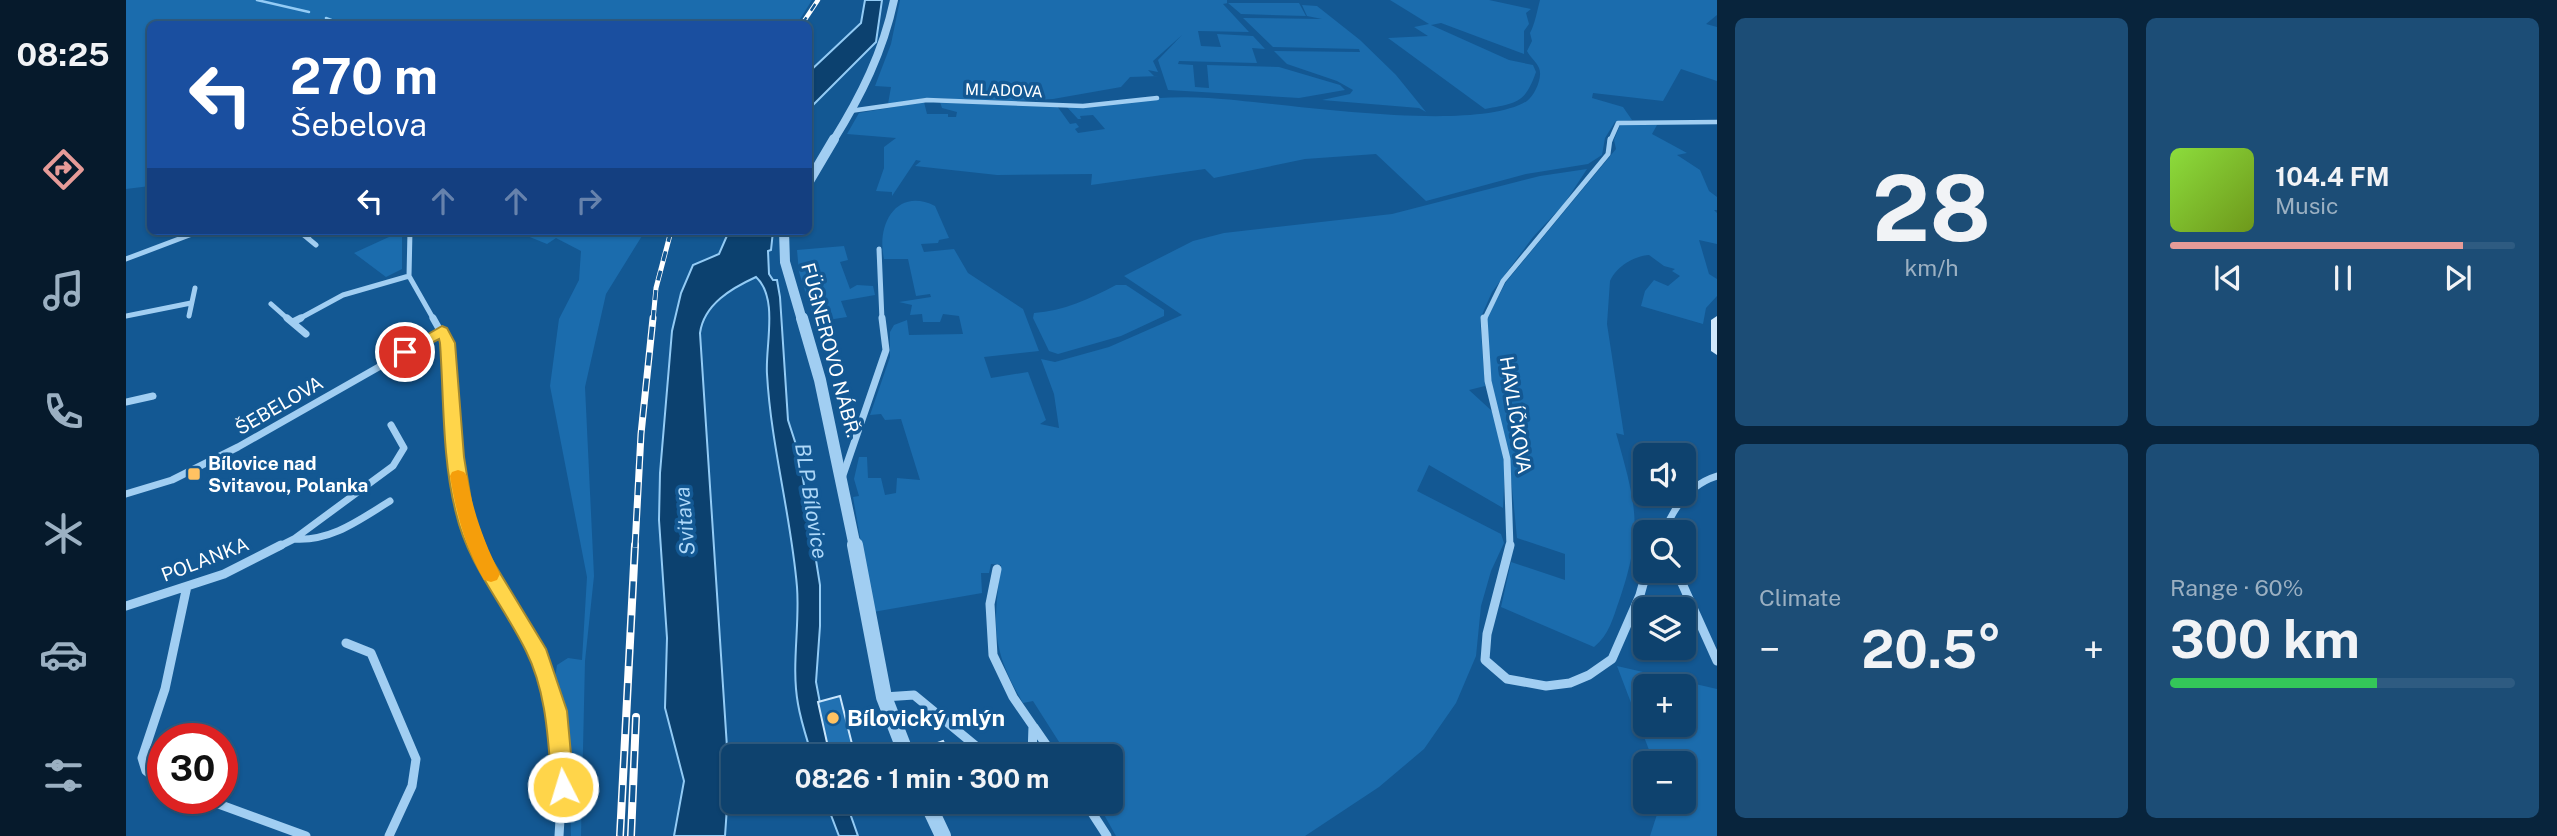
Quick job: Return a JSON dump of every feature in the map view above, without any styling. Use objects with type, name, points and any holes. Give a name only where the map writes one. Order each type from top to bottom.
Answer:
[{"type":"main road","points":[[1717,320],[1717,351]]},
{"type":"street","points":[[812,176],[873,72],[885,43],[894,0]]},
{"type":"street","name":"MLADOVA","points":[[850,111],[927,100],[1083,106],[1157,98]]},
{"type":"street","name":"HAVLÍČKOVA","points":[[1643,583],[1612,659],[1589,675],[1570,683],[1546,686],[1507,679],[1485,660],[1486,634],[1511,542],[1507,459],[1488,381],[1483,321],[1503,281],[1608,154],[1610,137],[1618,123],[1717,122]]},
{"type":"street","points":[[126,259],[189,235]]},
{"type":"street","points":[[304,235],[316,245]]},
{"type":"street","points":[[306,237],[310,235]]},
{"type":"street","points":[[410,235],[409,276],[447,343],[456,457],[464,513],[481,558],[536,649],[556,711],[563,787],[559,836]]},
{"type":"street","name":"FÜGNEROVO NÁBŘ.","points":[[783,235],[785,262],[820,380],[842,479],[884,697],[902,744]]},
{"type":"street","name":"FÜGNEROVO NÁBŘ.","points":[[842,479],[886,350],[880,307],[879,249]]},
{"type":"street","points":[[293,322],[343,295],[409,276]]},
{"type":"street","points":[[189,316],[195,288]]},
{"type":"street","points":[[126,316],[191,303]]},
{"type":"street","points":[[271,304],[306,334]]},
{"type":"street","name":"ŠEBELOVA","points":[[126,494],[172,480],[238,447],[442,331]]},
{"type":"street","points":[[126,402],[153,396]]},
{"type":"street","name":"POLANKA","points":[[126,606],[223,574],[294,539],[393,466],[404,448],[391,425]]},
{"type":"street","points":[[1668,520],[1693,487],[1717,476]]},
{"type":"street","name":"POLANKA","points":[[294,539],[310,541],[332,536],[390,501]]},
{"type":"street","points":[[997,569],[990,604],[993,655],[1013,697],[1046,744]]},
{"type":"street","points":[[1682,583],[1717,661]]},
{"type":"street","points":[[154,723],[165,689],[187,586]]},
{"type":"street","points":[[346,643],[371,653],[416,759],[412,786],[389,836]]},
{"type":"street","points":[[884,697],[914,695],[975,744]]},
{"type":"street","points":[[1032,744],[1033,726]]},
{"type":"street","points":[[147,743],[142,758],[147,772]]},
{"type":"street","points":[[238,811],[306,836]]},
{"type":"street","points":[[933,814],[943,836]]},
{"type":"street","points":[[1093,814],[1107,836]]},
{"type":"shaded area","points":[[126,0],[812,0],[799,21],[147,21],[147,186],[126,189]]},
{"type":"shaded area","points":[[900,0],[1227,0],[1228,3],[1223,4],[1249,32],[1198,31],[1201,46],[1221,47],[1217,34],[1253,36],[1265,49],[1252,48],[1257,63],[1179,61],[1178,64],[1193,65],[1195,87],[1209,88],[1207,65],[1279,67],[1340,85],[1345,90],[1299,98],[1168,90],[1158,60],[1182,35],[1153,61],[1158,72],[1148,70],[1154,76],[1160,76],[1130,77],[1121,87],[1053,99],[1014,101],[926,98],[888,104],[891,87],[875,86],[891,44]]},
{"type":"shaded area","points":[[1390,0],[1489,0],[1531,9],[1526,13],[1529,24],[1524,31],[1524,54],[1441,23],[1431,25],[1509,60],[1533,65],[1536,72],[1528,90],[1512,103],[1485,109],[1388,38],[1428,36],[1414,27],[1429,24]]},
{"type":"shaded area","points":[[1540,0],[1717,0],[1717,15],[1706,24],[1717,27],[1717,81],[1681,69],[1663,101],[1593,93],[1592,98],[1623,107],[1632,120],[1615,122],[1605,138],[1602,155],[1588,164],[1526,174],[1426,201],[1376,154],[1305,159],[1214,178],[1205,169],[1091,185],[1092,174],[997,175],[915,166],[921,161],[916,160],[892,196],[892,192],[876,191],[884,168],[884,147],[896,138],[847,134],[859,113],[924,102],[927,114],[948,114],[948,117],[956,117],[957,112],[942,108],[940,102],[1057,106],[1070,124],[1076,123],[1079,127],[1075,129],[1078,133],[1105,129],[1093,115],[1080,116],[1081,119],[1078,119],[1066,106],[1155,98],[1209,98],[1325,110],[1421,116],[1501,111],[1527,101],[1538,86],[1539,68],[1527,51],[1532,41],[1530,33]]},
{"type":"shaded area","points":[[1228,3],[1299,3],[1306,16],[1241,14]]},
{"type":"shaded area","points":[[1302,5],[1317,6],[1360,40],[1396,75],[1426,112],[1419,108],[1322,100],[1350,94],[1353,90],[1337,81],[1287,64],[1274,51],[1360,52],[1359,49],[1273,47],[1243,18],[1322,19],[1307,16]]},
{"type":"shaded area","points":[[1620,125],[1657,125],[1652,134],[1687,153],[1677,155],[1700,170],[1709,191],[1717,197],[1717,210],[1714,210],[1717,213],[1717,244],[1699,240],[1709,274],[1717,279],[1717,296],[1706,308],[1703,324],[1641,306],[1645,291],[1654,280],[1668,286],[1680,276],[1672,271],[1675,269],[1664,266],[1649,255],[1626,263],[1610,281],[1607,324],[1624,435],[1616,433],[1632,499],[1633,544],[1615,614],[1607,632],[1594,647],[1501,607],[1511,562],[1565,580],[1565,554],[1517,538],[1509,457],[1490,381],[1485,322],[1506,282],[1616,149],[1614,140]]},
{"type":"shaded area","points":[[1587,169],[1564,204],[1533,237],[1492,292],[1480,319],[1485,386],[1469,390],[1493,412],[1505,467],[1503,508],[1429,465],[1417,491],[1501,534],[1504,543],[1491,571],[1481,606],[1476,656],[1456,703],[1424,749],[1379,787],[1305,836],[1116,836],[1104,814],[1123,814],[1123,744],[1060,744],[1033,701],[1023,703],[1005,667],[997,637],[1001,565],[991,564],[989,573],[981,573],[982,593],[873,612],[853,497],[859,496],[854,479],[859,457],[867,457],[868,478],[881,478],[885,495],[896,493],[897,478],[920,480],[901,419],[885,420],[881,414],[870,415],[890,357],[890,332],[894,325],[907,320],[909,335],[963,334],[959,316],[943,314],[940,322],[923,322],[922,314],[910,315],[912,305],[899,302],[931,297],[930,294],[916,296],[908,259],[884,259],[883,233],[892,212],[900,205],[910,201],[922,201],[935,206],[949,238],[939,240],[938,243],[921,244],[924,252],[954,249],[968,273],[1023,309],[1039,351],[984,357],[991,378],[1028,372],[1046,420],[1040,424],[1059,428],[1054,394],[1041,359],[1055,362],[1109,347],[1182,315],[1124,276],[1193,241],[1224,233],[1392,214],[1540,176]]},
{"type":"shaded area","points":[[393,235],[402,235],[402,269],[386,277],[354,253]]},
{"type":"shaded area","points":[[525,235],[643,235],[606,294],[585,387],[594,576],[585,661],[581,836],[571,836],[569,746],[555,678],[557,665],[568,658],[582,660],[587,577],[550,386],[559,319],[579,280],[581,251],[556,238],[547,244]]},
{"type":"shaded area","points":[[844,246],[848,260],[840,262],[850,289],[857,285],[873,286],[875,295],[841,301],[847,317],[815,322],[799,272],[797,250]]},
{"type":"shaded area","points":[[1116,285],[1126,285],[1164,310],[1164,316],[1121,336],[1058,354],[1049,351],[1033,318],[1034,313],[1076,304]]},
{"type":"shaded area","points":[[1617,666],[1652,674],[1633,674],[1633,708]]},
{"type":"shaded area","points":[[1696,684],[1717,689],[1717,836],[1650,836],[1657,814],[1696,814],[1696,751],[1649,751],[1644,737],[1696,737]]},
{"type":"water","points":[[865,0],[882,0],[876,42],[812,106],[812,69],[861,23]]},
{"type":"water","name":"Svitava","points":[[727,235],[773,235],[771,250],[768,251],[769,274],[773,280],[777,280],[780,297],[788,420],[799,454],[820,585],[816,682],[828,744],[808,744],[796,690],[797,587],[769,401],[769,310],[763,286],[756,277],[738,286],[713,305],[700,333],[727,744],[721,744],[721,814],[727,814],[725,836],[674,836],[684,781],[665,708],[667,638],[659,520],[660,473],[672,331],[681,293],[693,265],[719,254]]},
{"type":"water","points":[[831,814],[850,814],[858,836],[839,836]]},
{"type":"building","name":"Bílovický mlýn","points":[[840,696],[852,744],[827,744],[818,702]]},
{"type":"waterway","points":[[257,0],[309,12]]},
{"type":"waterway","points":[[326,18],[334,21]]},
{"type":"railway","points":[[804,21],[818,0]]},
{"type":"railway","points":[[653,320],[656,288],[670,235]]},
{"type":"railway","points":[[635,547],[641,434],[653,318]]},
{"type":"railway","points":[[620,836],[635,545]]},
{"type":"railway","points":[[631,836],[636,717]]},
{"type":"slow traffic","points":[[458,476],[464,513],[481,558],[491,574]]},
{"type":"place","name":"Bílovice nad Svitavou, Polanka","points":[[194,474]]},
{"type":"place","name":"Bílovický mlýn","points":[[833,718]]},
{"type":"route","points":[[405,352],[442,331],[447,343],[457,471],[464,513],[481,558],[536,649],[556,711],[563,787]]},
{"type":"water label","name":"BLP Bílovice","points":[[811,501]]}]
